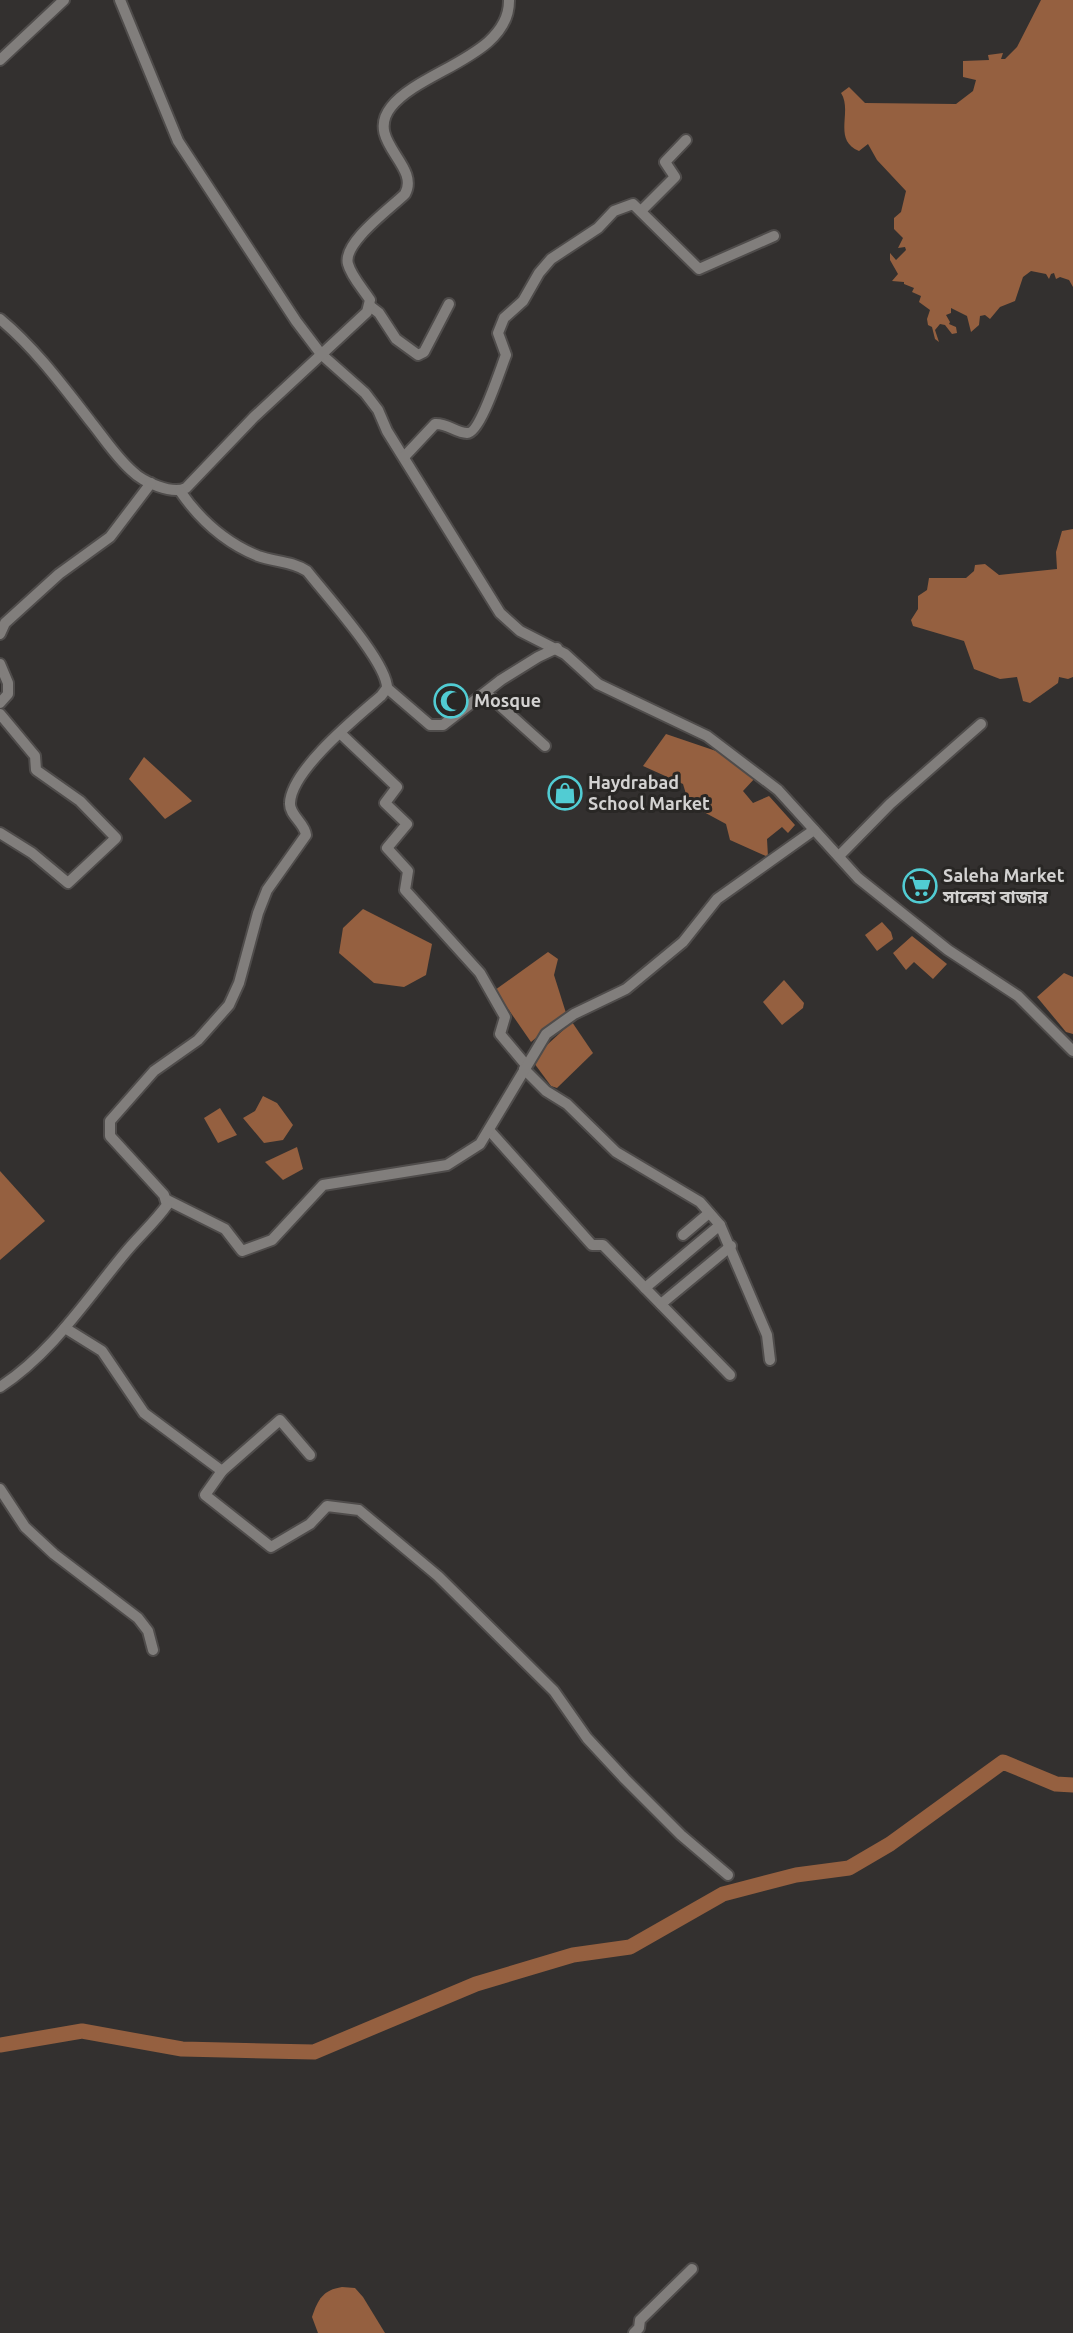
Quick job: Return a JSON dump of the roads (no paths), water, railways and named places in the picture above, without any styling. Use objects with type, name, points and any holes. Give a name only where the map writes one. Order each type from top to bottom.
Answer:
[{"type":"street","points":[[0,60],[64,0]]},
{"type":"street","points":[[120,0],[178,141],[296,321],[321,354],[348,376],[378,410],[387,431],[500,613],[520,631],[556,648],[598,684],[707,736],[778,790],[858,878],[948,950],[1018,996],[1073,1051]]},
{"type":"street","points":[[180,491],[190,486],[254,417],[367,312],[370,300],[348,264],[348,251],[362,233],[405,194],[410,186],[409,177],[388,145],[384,128],[386,117],[392,106],[429,77],[464,60],[489,41],[506,21],[509,0]]},
{"type":"street","points":[[641,211],[675,177],[665,162],[686,140]]},
{"type":"street","points":[[404,457],[435,424],[466,434],[473,430],[483,415],[506,355],[498,333],[504,318],[523,301],[551,260],[598,228],[614,211],[625,205],[633,204],[699,269],[774,236]]},
{"type":"street","points":[[370,306],[379,313],[396,339],[418,355],[424,352],[449,304]]},
{"type":"street","points":[[0,319],[17,333],[134,473],[151,483],[180,491],[204,521],[224,537],[259,556],[299,565],[307,571],[353,628],[385,675],[387,688],[430,725],[443,725],[538,657],[556,648]]},
{"type":"street","points":[[0,634],[5,623],[59,574],[110,537],[151,483]]},
{"type":"street","points":[[0,664],[8,683],[8,694],[0,702]]},
{"type":"street","points":[[387,688],[313,758],[293,793],[290,803],[292,811],[306,829],[306,835],[267,890],[258,913],[235,996],[198,1040],[154,1071],[110,1120],[110,1136],[167,1200],[225,1229],[242,1251],[272,1240],[323,1185],[447,1165],[480,1144],[546,1034],[574,1014],[626,989],[683,942],[717,899],[814,830]]},
{"type":"street","points":[[486,693],[545,746]]},
{"type":"street","points":[[0,714],[35,756],[36,770],[80,801],[116,838],[68,883],[32,853],[0,833]]},
{"type":"street","points":[[839,856],[890,804],[981,724]]},
{"type":"street","points":[[340,733],[397,787],[385,803],[407,824],[387,848],[408,871],[405,890],[440,926],[480,973],[505,1017],[500,1034],[546,1091],[567,1104],[616,1152],[700,1202],[720,1225],[768,1335],[770,1360]]},
{"type":"street","points":[[489,1130],[592,1245],[603,1245],[730,1375]]},
{"type":"street","points":[[0,1387],[34,1361],[65,1328],[140,1234],[165,1208],[167,1200]]},
{"type":"street","points":[[683,1235],[710,1213]]},
{"type":"street","points":[[645,1288],[720,1225]]},
{"type":"street","points":[[661,1304],[731,1246]]},
{"type":"street","points":[[65,1328],[102,1351],[144,1413],[222,1472]]},
{"type":"street","points":[[310,1455],[280,1420],[222,1472],[205,1495],[271,1547],[310,1524],[327,1506],[359,1510],[438,1576],[554,1691],[587,1738],[625,1779],[681,1835],[729,1875]]},
{"type":"street","points":[[0,1489],[25,1527],[54,1554],[138,1618],[148,1631],[153,1650]]},
{"type":"street","points":[[634,2333],[639,2328],[640,2320],[692,2269]]},
{"type":"waterway","points":[[0,2045],[82,2031],[182,2049],[314,2052],[476,1984],[573,1955],[630,1947],[723,1894],[796,1875],[849,1868],[890,1844],[1003,1762],[1056,1784],[1073,1785]]},
{"type":"place","name":"Mosque","points":[[451,701]]},
{"type":"place","name":"Haydrabad School Market","points":[[565,793]]},
{"type":"place","name":"Saleha Market সালেহা বাজার","points":[[920,886]]}]
